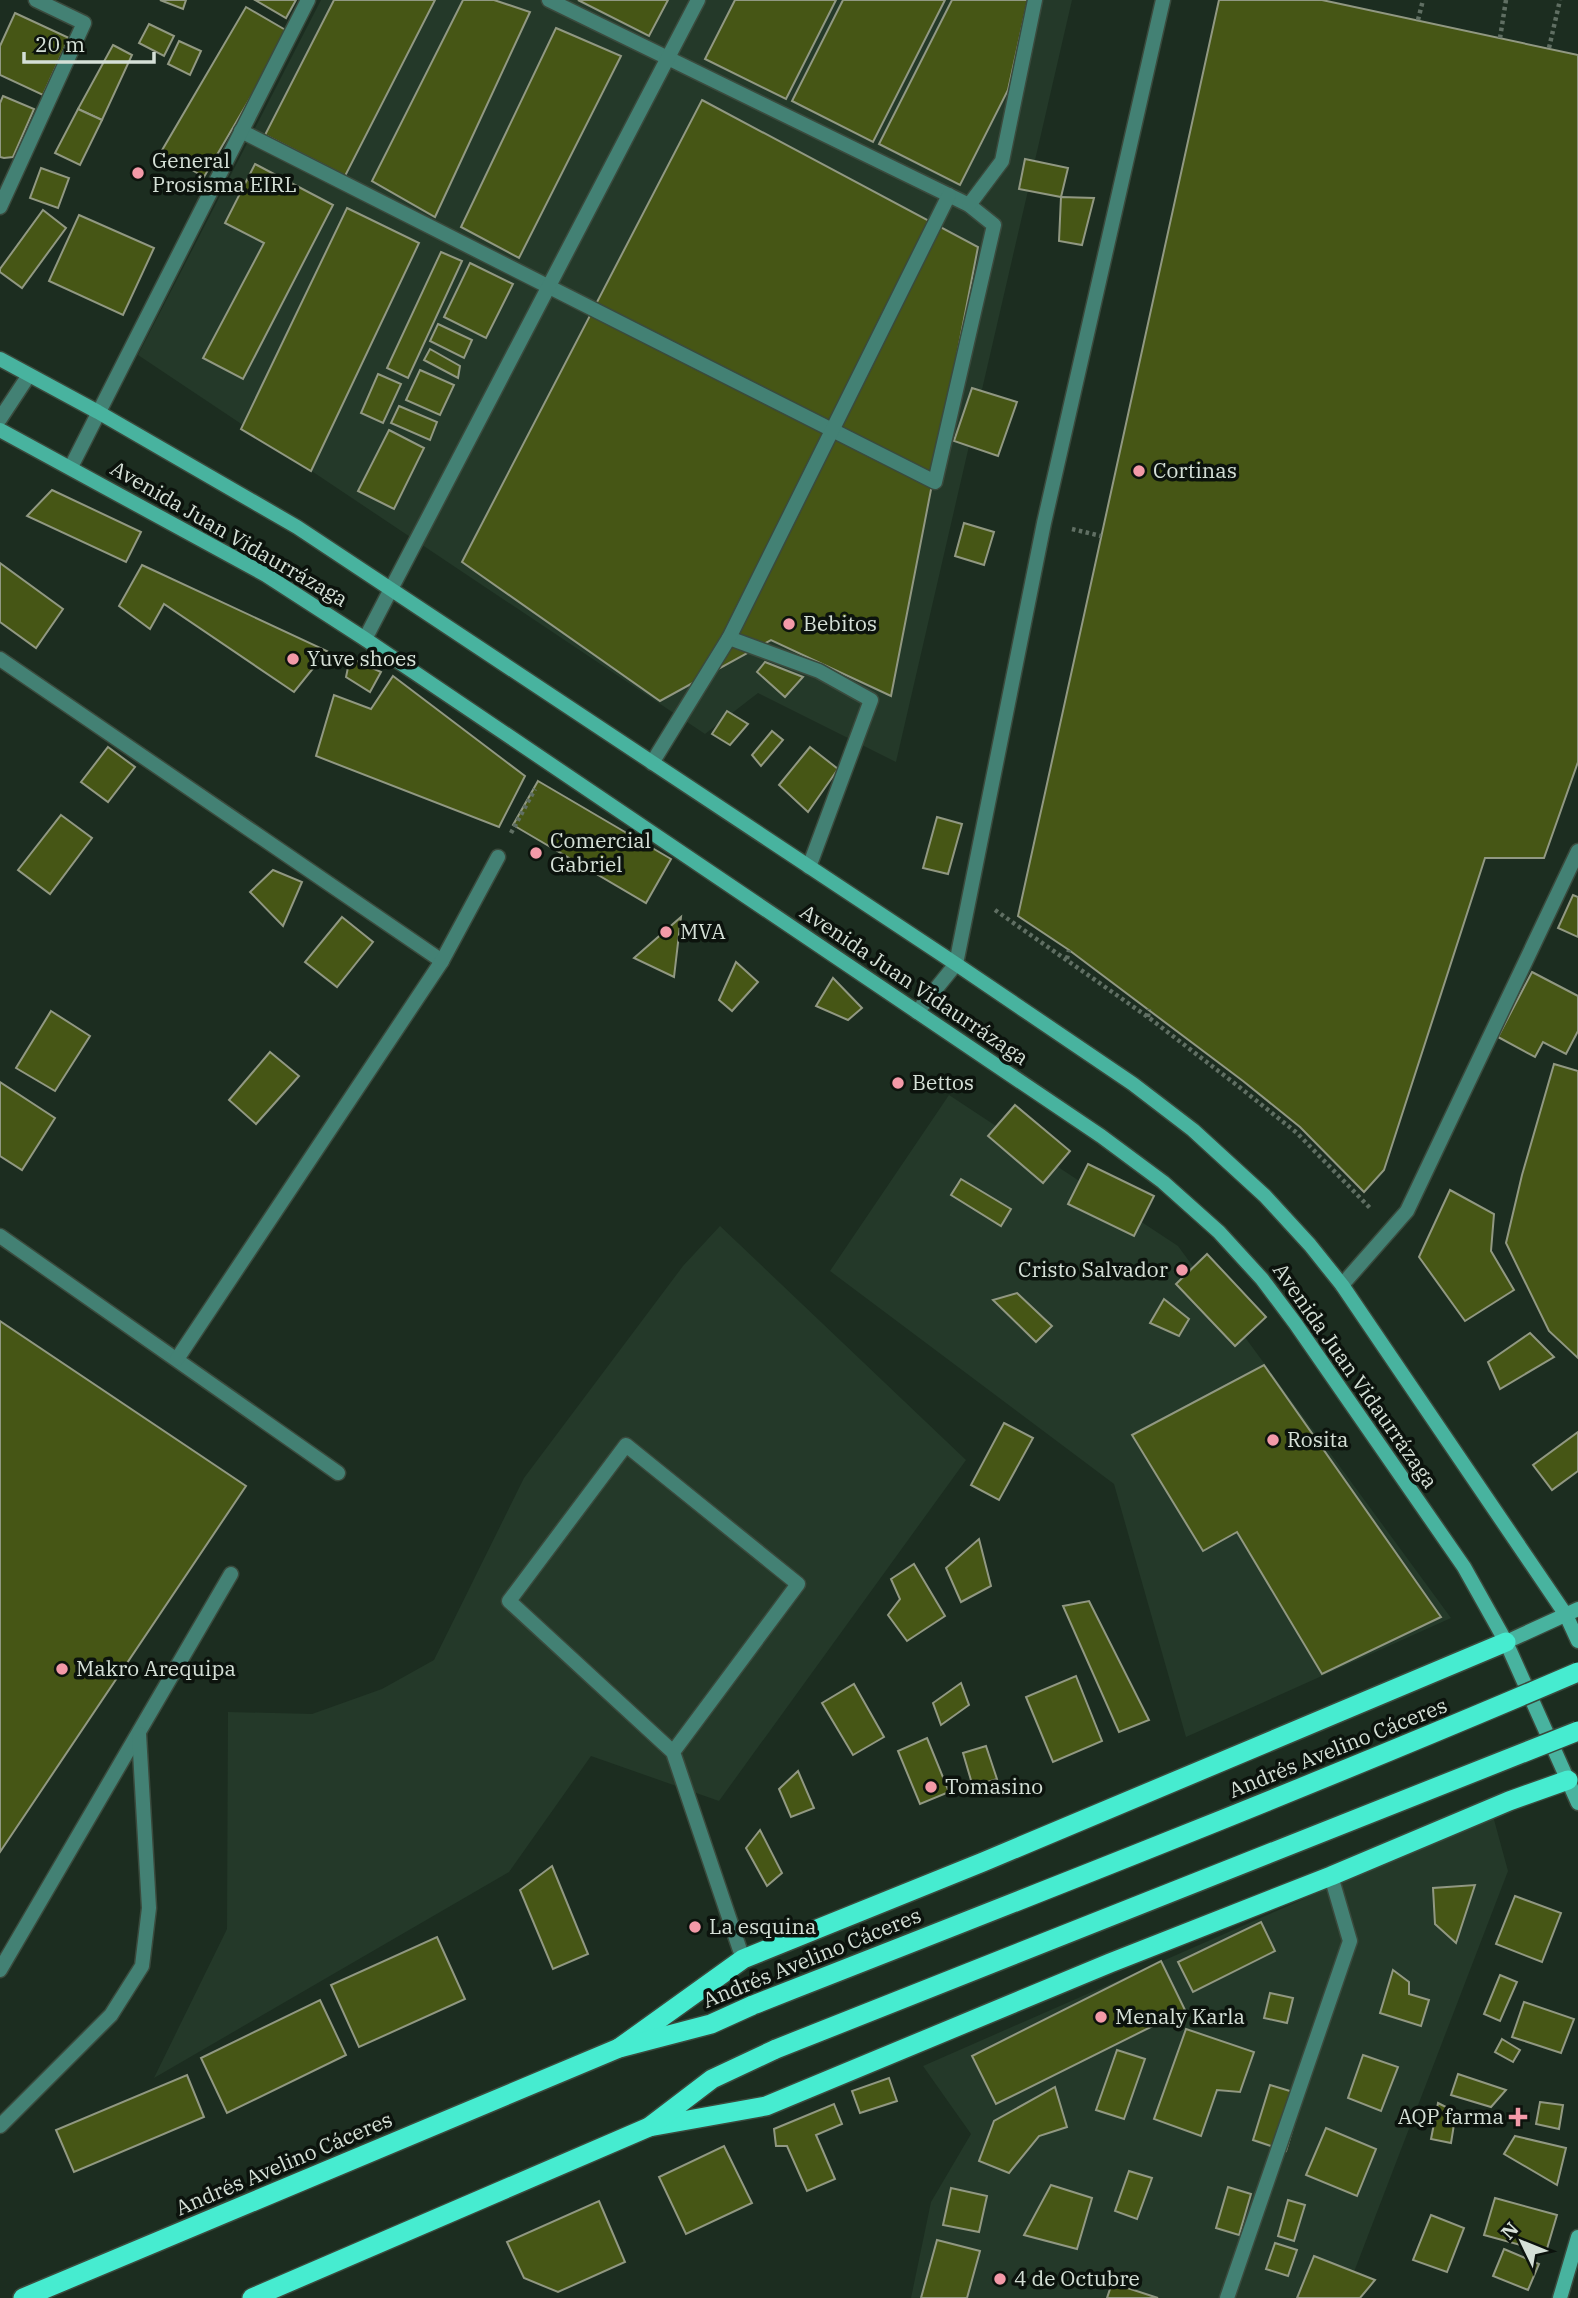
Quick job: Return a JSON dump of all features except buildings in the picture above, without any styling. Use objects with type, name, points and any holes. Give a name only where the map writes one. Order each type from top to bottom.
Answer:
[{"type":"highway","points":[[619,2048],[743,1959],[983,1862],[1506,1642]]},
{"type":"highway","name":"Andrés Avelino Cáceres","points":[[23,2298],[619,2048],[710,2024],[1206,1828],[1578,1672]]},
{"type":"highway","points":[[649,2127],[712,2079],[776,2049],[1578,1731]]},
{"type":"highway","points":[[252,2298],[649,2127],[765,2106],[1110,1963],[1331,1876],[1508,1801],[1573,1778]]},
{"type":"main road","name":"Avenida Juan Vidaurrázaga","points":[[0,359],[98,412],[297,527],[393,589],[956,964],[1133,1084],[1193,1130],[1265,1196],[1342,1285],[1572,1612],[1578,1641]]},
{"type":"main road","name":"Avenida Juan Vidaurrázaga","points":[[0,430],[266,575],[365,639],[1101,1136],[1163,1182],[1219,1232],[1262,1279],[1464,1567],[1506,1642],[1573,1778],[1578,1803]]},
{"type":"main road","points":[[1506,1642],[1572,1612]]},
{"type":"main road","points":[[1560,2298],[1578,2237]]},
{"type":"street","points":[[0,207],[84,23],[36,0]]},
{"type":"street","points":[[71,467],[308,0]]},
{"type":"street","points":[[241,131],[935,482],[994,225],[969,205],[550,0]]},
{"type":"street","points":[[365,639],[698,0]]},
{"type":"street","points":[[969,205],[1002,161],[1035,0]]},
{"type":"street","points":[[917,1012],[956,964],[1044,523],[1163,0]]},
{"type":"street","points":[[652,763],[729,638],[949,195]]},
{"type":"street","points":[[0,419],[30,375]]},
{"type":"street","points":[[729,638],[819,671],[871,700],[810,867]]},
{"type":"street","points":[[0,659],[442,961]]},
{"type":"street","points":[[1342,1285],[1407,1211],[1578,851]]},
{"type":"street","points":[[177,1359],[442,961],[498,857]]},
{"type":"street","points":[[0,1236],[338,1473]]},
{"type":"street","points":[[673,1752],[798,1584],[626,1445],[509,1601],[673,1752],[743,1959]]},
{"type":"street","points":[[0,1970],[231,1574]]},
{"type":"street","points":[[0,2126],[111,2015],[142,1966],[149,1908],[139,1733]]},
{"type":"street","points":[[1227,2298],[1350,1941],[1331,1876]]},
{"type":"path","points":[[1418,20],[1423,0]]},
{"type":"path","points":[[1500,38],[1506,0]]},
{"type":"path","points":[[1549,48],[1560,0]]},
{"type":"path","points":[[498,857],[549,764]]},
{"type":"path","points":[[970,892],[1148,1017],[1298,1130],[1331,1169],[1391,1229]]},
{"type":"path","points":[[1067,959],[1069,950]]},
{"type":"path","points":[[1148,1017],[1149,1009]]},
{"type":"path","points":[[1197,1053],[1199,1046]]},
{"type":"path","points":[[1238,1086],[1243,1081]]},
{"type":"path","points":[[1331,1169],[1333,1162]]},
{"type":"shaded area","points":[[321,0],[1072,0],[896,762],[758,693],[705,734],[138,355]]},
{"type":"shaded area","points":[[949,1095],[1178,1246],[1451,1618],[1186,1737],[1114,1484],[830,1271]]},
{"type":"shaded area","points":[[720,1226],[966,1460],[719,1801],[591,1756],[509,1872],[154,2078],[227,1929],[228,1712],[312,1714],[382,1689],[434,1660],[524,1478],[683,1266]]},
{"type":"shaded area","points":[[1493,1816],[1508,1871],[1344,2298],[911,2298],[931,2202],[971,2134],[923,2066]]},
{"type":"place","name":"General Prosisma EIRL","points":[[138,173]]},
{"type":"place","name":"Cortinas","points":[[1139,471]]},
{"type":"place","name":"Bebitos","points":[[789,624]]},
{"type":"place","name":"Yuve shoes","points":[[293,659]]},
{"type":"place","name":"Comercial Gabriel","points":[[536,853]]},
{"type":"place","name":"MVA","points":[[666,932]]},
{"type":"place","name":"Bettos","points":[[898,1083]]},
{"type":"place","name":"Cristo Salvador","points":[[1182,1270]]},
{"type":"place","name":"Rosita","points":[[1273,1440]]},
{"type":"place","name":"Makro Arequipa","points":[[62,1669]]},
{"type":"place","name":"Tomasino","points":[[931,1787]]},
{"type":"place","name":"La esquina","points":[[695,1927]]},
{"type":"place","name":"Menaly Karla","points":[[1101,2017]]},
{"type":"place","name":"AQP farma","points":[[1518,2117]]},
{"type":"place","name":"4 de Octubre","points":[[1000,2279]]}]
